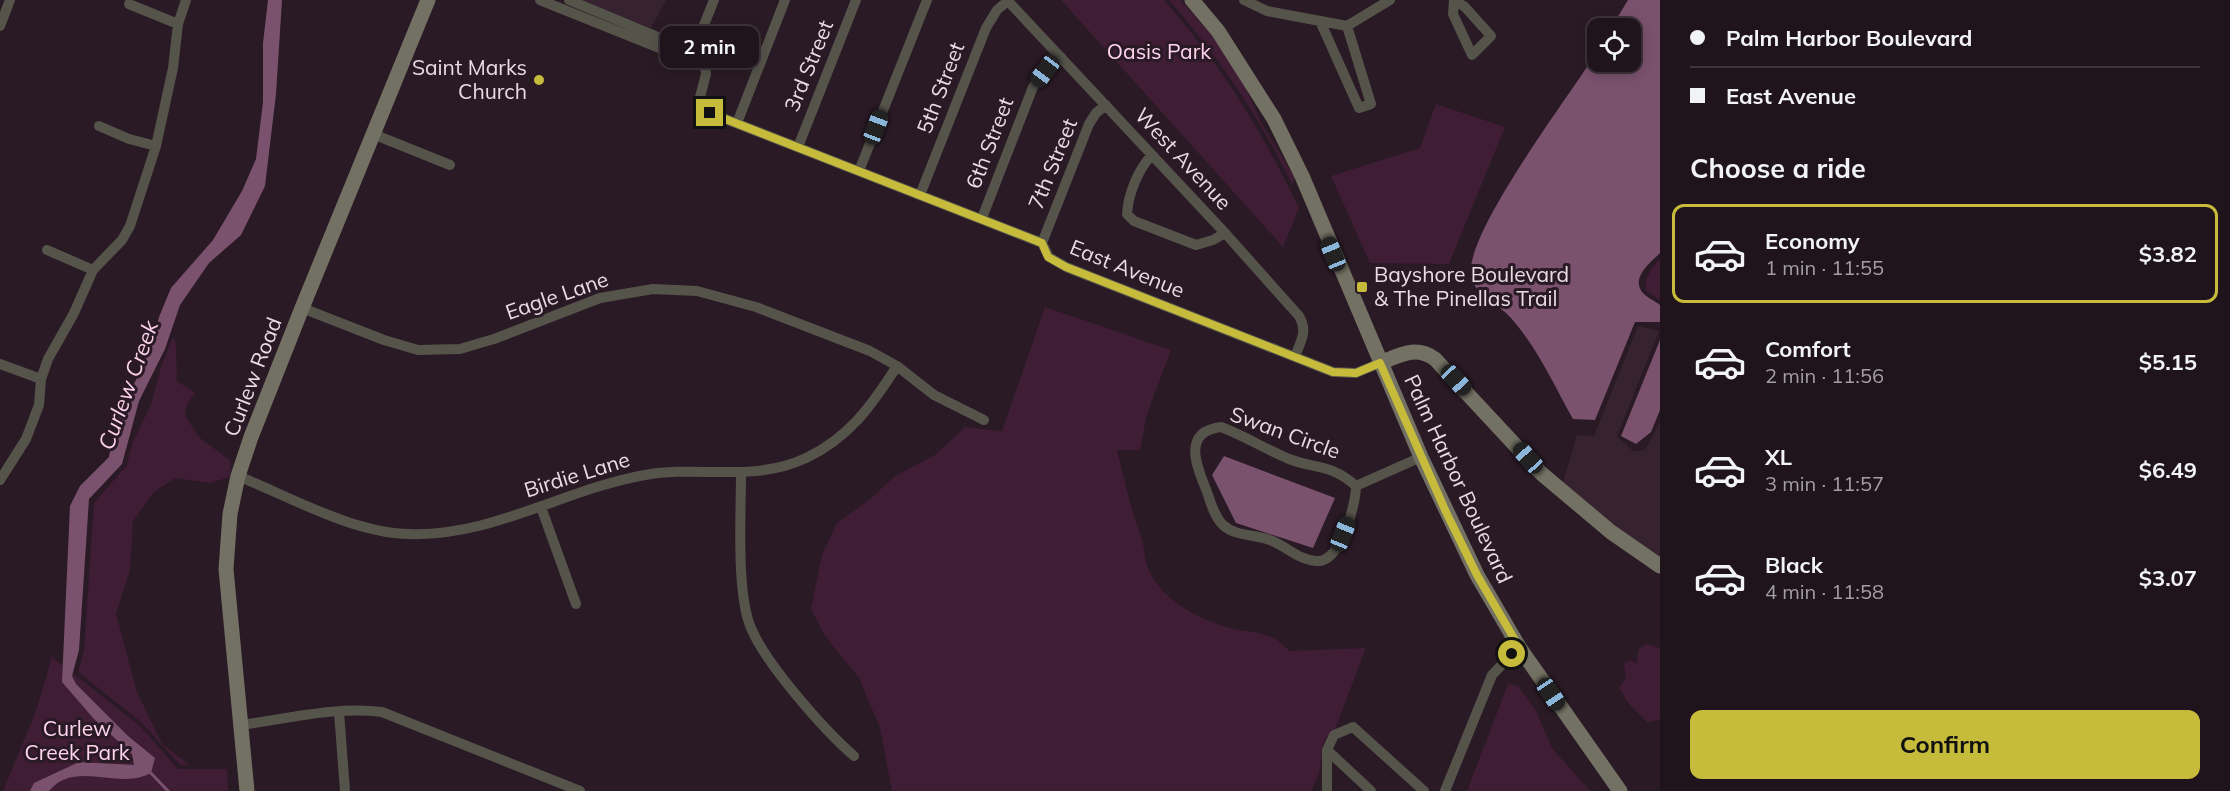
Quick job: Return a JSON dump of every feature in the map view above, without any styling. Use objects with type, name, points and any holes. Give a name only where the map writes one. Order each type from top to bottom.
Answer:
[{"type":"main road","name":"Curlew Road","points":[[247,791],[226,569],[230,514],[238,476],[302,308],[428,0]]},
{"type":"main road","name":"Palm Harbor Boulevard","points":[[1192,0],[1224,39],[1274,119],[1302,176],[1420,456],[1477,575],[1519,647],[1620,791]]},
{"type":"main road","points":[[1380,363],[1409,351],[1421,351],[1435,358],[1542,474],[1611,532],[1660,566]]},
{"type":"street","points":[[0,26],[10,0]]},
{"type":"street","points":[[0,480],[26,439],[39,405],[41,379],[48,358],[74,314],[93,270],[122,240],[130,226],[156,146],[173,68],[178,24],[186,0]]},
{"type":"street","points":[[540,0],[672,53],[692,55]]},
{"type":"street","points":[[569,0],[675,44],[692,55]]},
{"type":"street","points":[[692,55],[714,0]]},
{"type":"street","points":[[737,123],[785,0]]},
{"type":"street","name":"3rd Street","points":[[798,147],[856,0]]},
{"type":"street","points":[[859,171],[927,0]]},
{"type":"street","points":[[1244,0],[1266,11],[1347,26],[1390,0]]},
{"type":"street","points":[[1454,0],[1465,7],[1491,36],[1472,55],[1453,14],[1454,0]]},
{"type":"street","name":"West Avenue","points":[[1008,1],[1226,233],[1304,325],[1304,335],[1295,356]]},
{"type":"street","name":"5th Street","points":[[920,195],[986,28],[997,10],[1008,1]]},
{"type":"street","points":[[129,4],[178,24]]},
{"type":"street","points":[[1320,21],[1359,108],[1371,104],[1347,26]]},
{"type":"street","name":"East Avenue","points":[[692,55],[705,65],[706,74],[699,101],[710,113],[982,218],[1042,243],[1048,257],[1066,267],[1295,356],[1344,374],[1356,373],[1380,363]]},
{"type":"street","name":"6th Street","points":[[982,218],[1033,87],[1061,57]]},
{"type":"street","name":"7th Street","points":[[1042,243],[1089,124],[1096,113],[1106,105]]},
{"type":"street","points":[[99,126],[129,139],[156,146]]},
{"type":"street","points":[[373,134],[450,165]]},
{"type":"street","points":[[1152,156],[1140,172],[1128,204],[1127,214],[1134,221],[1196,245],[1226,233]]},
{"type":"street","points":[[47,250],[93,270]]},
{"type":"street","name":"Eagle Lane","points":[[302,308],[384,340],[418,350],[449,349],[494,339],[610,296],[655,289],[697,291],[758,307],[870,351],[897,366],[934,394],[984,420]]},
{"type":"street","points":[[0,364],[41,379]]},
{"type":"street","name":"Birdie Lane","points":[[238,476],[361,526],[383,532],[410,535],[460,532],[612,482],[644,475],[741,474],[783,467],[829,446],[851,430],[897,366]]},
{"type":"street","name":"Swan Circle","points":[[1221,427],[1253,440],[1289,459],[1317,464],[1345,476],[1356,486],[1356,500],[1336,550],[1329,559],[1318,562],[1304,559],[1269,539],[1237,533],[1224,527],[1216,518],[1195,462],[1195,450],[1200,435],[1210,429],[1221,427]]},
{"type":"street","name":"Swan Circle","points":[[1356,486],[1420,456]]},
{"type":"street","points":[[741,474],[741,558],[746,607],[751,629],[780,674],[836,741],[854,756]]},
{"type":"street","points":[[540,507],[576,604]]},
{"type":"street","points":[[1445,791],[1492,675],[1519,647]]},
{"type":"street","points":[[339,712],[345,791]]},
{"type":"street","points":[[241,725],[339,712],[382,712],[580,791]]},
{"type":"street","points":[[1327,791],[1327,750],[1334,735],[1353,727],[1424,791]]},
{"type":"street","points":[[1327,750],[1371,791]]},
{"type":"shaded area","points":[[268,0],[282,0],[276,94],[265,186],[241,235],[209,263],[180,305],[165,349],[139,401],[122,464],[89,499],[79,650],[72,676],[76,684],[128,736],[155,758],[151,773],[138,778],[125,779],[71,777],[49,791],[30,791],[34,783],[79,762],[134,765],[132,754],[94,719],[62,682],[70,506],[80,486],[109,457],[114,426],[153,344],[159,317],[171,288],[213,240],[242,191],[256,159],[263,102],[263,43]]},
{"type":"shaded area","points":[[582,0],[666,0],[651,28]]},
{"type":"shaded area","points":[[1628,0],[1660,0],[1660,253],[1647,266],[1639,283],[1644,294],[1660,305],[1660,322],[1635,322],[1595,420],[1573,419],[1529,341],[1506,313],[1475,286],[1472,280],[1472,261],[1482,233],[1499,201],[1587,66],[1587,72],[1641,72],[1641,18],[1617,18]]},
{"type":"shaded area","points":[[1638,326],[1659,331],[1617,436],[1633,451],[1645,450],[1660,422],[1660,560],[1562,485],[1577,435],[1594,436]]},
{"type":"shaded area","points":[[1660,340],[1660,410],[1651,432],[1636,444],[1621,436]]},
{"type":"shaded area","points":[[1224,456],[1335,498],[1313,548],[1236,523],[1212,475]]},
{"type":"green space","name":"Oasis Park","points":[[1061,0],[1164,0],[1205,50],[1239,99],[1255,124],[1299,208],[1283,247]]},
{"type":"green space","points":[[1169,0],[1180,0],[1219,42],[1236,66],[1262,124],[1295,178],[1292,184],[1237,88],[1205,43]]},
{"type":"green space","points":[[1436,104],[1505,127],[1449,264],[1370,263],[1331,176],[1420,148]]},
{"type":"green space","points":[[1660,259],[1660,300],[1646,291],[1646,282]]},
{"type":"green space","points":[[1045,307],[1171,350],[1147,414],[1140,450],[1117,450],[1147,565],[1152,577],[1169,597],[1191,612],[1215,623],[1267,635],[1289,651],[1366,648],[1335,729],[1324,742],[1319,771],[1312,791],[892,791],[880,728],[859,678],[825,636],[811,609],[822,555],[837,523],[869,500],[895,476],[935,455],[965,427],[1002,431]]},
{"type":"green space","points":[[173,337],[176,343],[177,381],[195,393],[187,404],[185,416],[200,438],[231,461],[230,477],[210,483],[175,478],[154,492],[133,521],[130,570],[116,614],[137,692],[162,744],[190,765],[180,765],[141,722],[78,672],[84,651],[94,503],[127,465],[132,444],[151,404],[162,364]]},
{"type":"green space","points":[[1646,644],[1660,648],[1660,719],[1648,723],[1629,704],[1619,688],[1626,677],[1624,664],[1630,660],[1637,664],[1638,650]]},
{"type":"green space","name":"Curlew Creek Park","points":[[52,657],[139,725],[178,769],[227,769],[228,791],[3,791],[36,711]]},
{"type":"green space","points":[[1508,684],[1518,686],[1535,709],[1552,748],[1590,791],[1467,791]]},
{"type":"waterway","points":[[148,770],[168,791]]},
{"type":"place","name":"Saint Marks Church","points":[[539,80]]},
{"type":"place","name":"Bayshore Boulevard & The Pinellas Trail","points":[[1362,287]]},
{"type":"route","points":[[710,113],[1042,243],[1048,257],[1066,267],[1333,372],[1356,373],[1380,363],[1446,512],[1477,575],[1519,647],[1512,654]]},
{"type":"water label","name":"Curlew Creek","points":[[128,385]]}]
